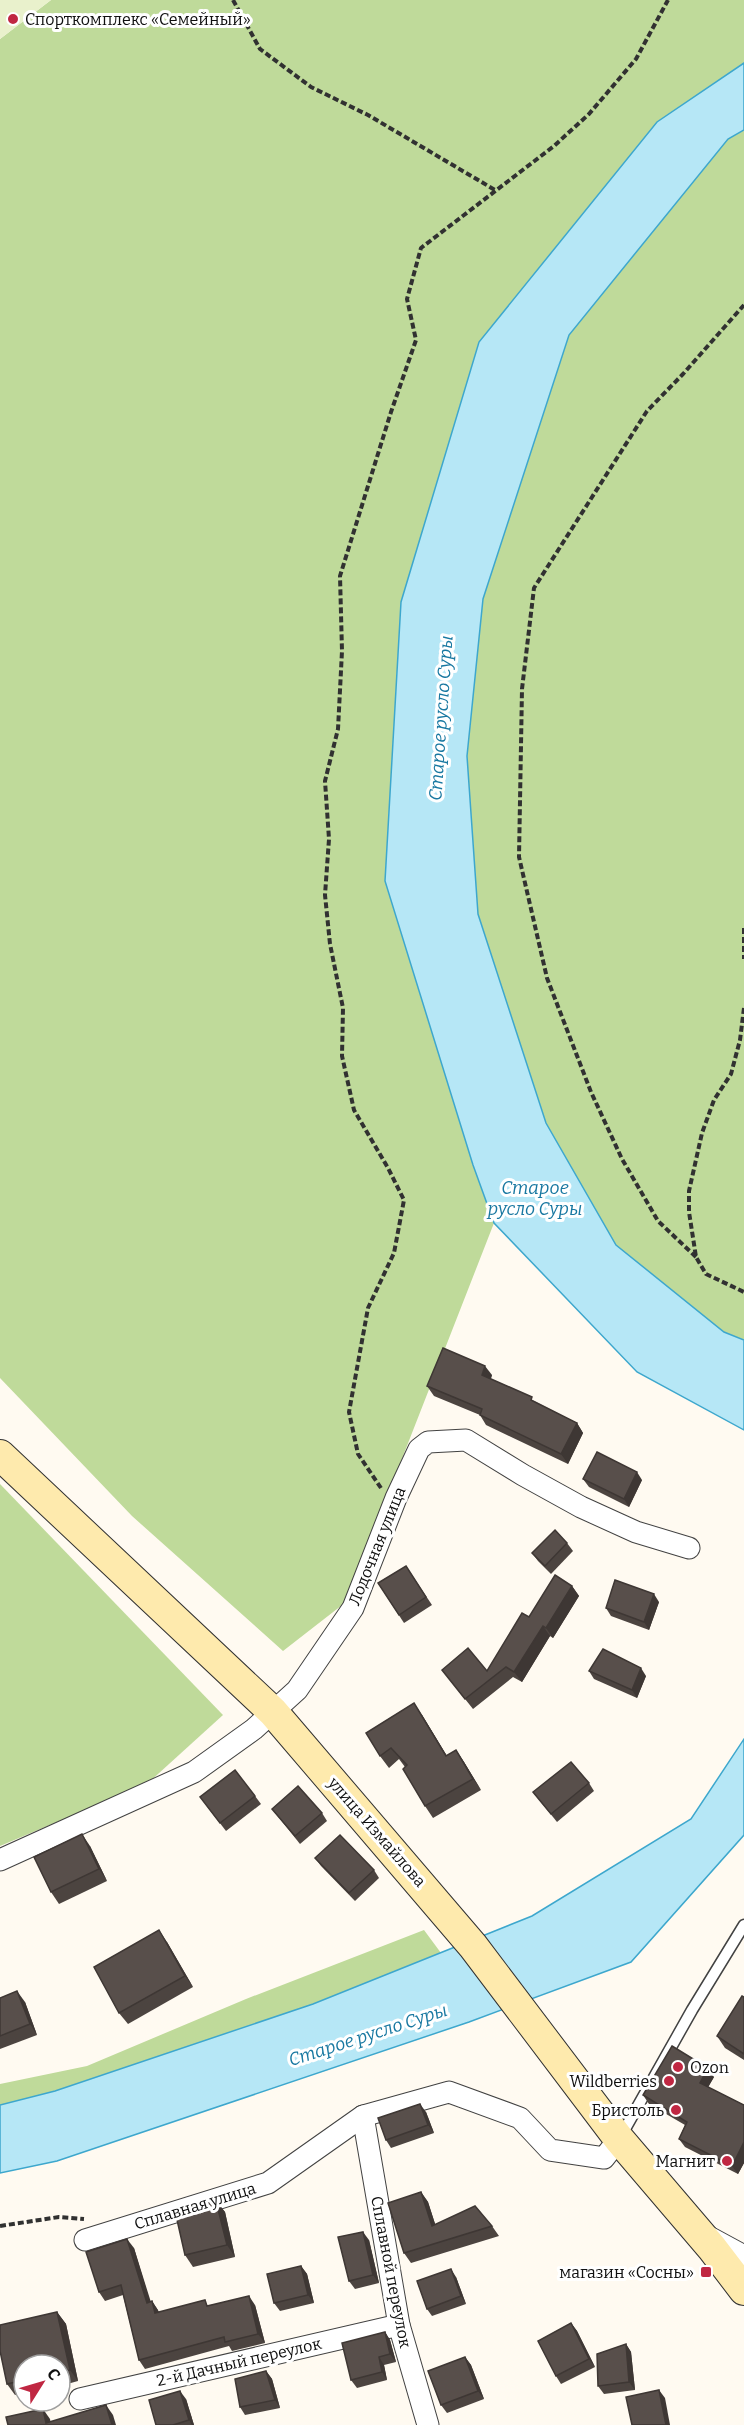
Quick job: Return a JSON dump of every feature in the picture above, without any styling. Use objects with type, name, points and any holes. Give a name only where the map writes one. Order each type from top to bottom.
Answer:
[{"type":"main road","name":"улица Измайлова","points":[[0,1455],[273,1712],[473,1946],[619,2139],[705,2239],[744,2290]]},
{"type":"street","name":"Лодочная улица","points":[[0,1860],[194,1772],[254,1729],[297,1690],[353,1608],[396,1498],[419,1449],[428,1442],[466,1440],[581,1507],[636,1532],[689,1548]]},
{"type":"street","name":"Сплавная улица","points":[[87,2230],[268,2183],[363,2116],[450,2092],[520,2118],[550,2150],[604,2158],[619,2139]]},
{"type":"street","name":"Сплавной переулок","points":[[363,2116],[399,2325],[428,2425]]},
{"type":"street","points":[[705,2239],[744,2256]]},
{"type":"street","name":"2-й Дачный переулок","points":[[80,2399],[399,2325]]},
{"type":"lane","name":"Сплавная улица","points":[[619,2139],[692,2010],[744,1925]]},
{"type":"path","points":[[233,0],[260,49],[311,87],[368,115],[495,190]]},
{"type":"path","points":[[396,1498],[378,1486],[358,1454],[349,1412],[368,1308],[394,1252],[404,1200],[354,1110],[342,1056],[343,1008],[330,944],[325,896],[329,839],[325,782],[338,729],[342,651],[340,576],[391,411],[416,340],[407,299],[421,248],[554,146],[589,114],[636,59],[668,0]]},
{"type":"path","points":[[744,305],[647,411],[534,588],[522,689],[519,856],[548,978],[591,1092],[622,1159],[658,1221],[696,1257],[706,1274],[744,1292]]},
{"type":"path","points":[[744,928],[744,959]]},
{"type":"path","points":[[696,1257],[690,1223],[689,1191],[702,1133],[714,1100],[731,1074],[740,1040],[744,1008]]},
{"type":"path","points":[[0,2226],[59,2217],[87,2230]]},
{"type":"green space","name":"Спорткомплекс «Семейный»","points":[[0,0],[51,0],[0,39]]},
{"type":"green space","points":[[51,0],[744,0],[744,63],[657,122],[479,342],[401,602],[385,881],[473,1165],[494,1223],[346,1602],[283,1651],[132,1516],[0,1378],[0,39]]},
{"type":"green space","points":[[744,130],[744,1340],[724,1332],[616,1245],[546,1123],[478,914],[467,756],[483,599],[569,335],[728,139]]},
{"type":"green space","points":[[0,1484],[223,1715],[147,1784],[0,1846]]},
{"type":"green space","points":[[424,1930],[441,1953],[313,2004],[55,2091],[0,2105],[0,2084],[87,2066],[246,1999]]},
{"type":"water","name":"Старое русло Суры","points":[[744,63],[744,130],[728,139],[569,335],[483,599],[467,756],[478,914],[546,1123],[616,1245],[724,1332],[744,1340],[744,1430],[637,1372],[494,1223],[473,1165],[385,881],[401,602],[479,342],[657,122]]},
{"type":"water","name":"Старое русло Суры","points":[[744,1739],[744,1835],[631,1962],[469,2022],[57,2161],[0,2173],[0,2105],[55,2091],[313,2004],[532,1916],[691,1819]]},
{"type":"building","points":[[443,1348],[485,1366],[482,1375],[532,1397],[531,1400],[577,1423],[561,1454],[480,1415],[482,1409],[427,1386]]},
{"type":"building","points":[[597,1452],[637,1472],[624,1499],[583,1479]]},
{"type":"building","points":[[555,1530],[567,1543],[545,1566],[532,1553]]},
{"type":"building","points":[[406,1566],[426,1597],[399,1615],[378,1583]]},
{"type":"building","points":[[555,1575],[572,1586],[546,1628],[543,1626],[514,1672],[506,1667],[465,1699],[442,1670],[468,1648],[487,1671],[522,1613],[529,1617]]},
{"type":"building","points":[[615,1580],[654,1594],[644,1622],[606,1608]]},
{"type":"building","points":[[603,1649],[641,1668],[632,1690],[589,1671]]},
{"type":"building","points":[[414,1703],[446,1756],[456,1750],[473,1779],[425,1806],[403,1769],[407,1765],[391,1748],[380,1756],[366,1733]]},
{"type":"building","points":[[571,1762],[589,1783],[551,1814],[533,1792]]},
{"type":"building","points":[[235,1770],[255,1796],[220,1823],[200,1797]]},
{"type":"building","points":[[298,1786],[322,1813],[295,1836],[272,1809]]},
{"type":"building","points":[[82,1834],[99,1869],[51,1892],[34,1857]]},
{"type":"building","points":[[340,1835],[374,1870],[349,1893],[315,1858]]},
{"type":"building","points":[[159,1930],[185,1976],[119,2013],[94,1967]]},
{"type":"building","points":[[17,1991],[30,2024],[0,2036],[0,1998]]},
{"type":"building","points":[[742,1996],[744,1997],[744,2054],[717,2036]]},
{"type":"building","points":[[672,2046],[708,2068],[700,2083],[744,2105],[744,2142],[732,2166],[679,2139],[687,2122],[643,2095]]},
{"type":"building","points":[[420,2104],[428,2125],[386,2140],[378,2118]]},
{"type":"building","points":[[421,2192],[432,2226],[475,2206],[492,2226],[404,2253],[388,2203]]},
{"type":"building","points":[[216,2201],[227,2245],[185,2255],[175,2211]]},
{"type":"building","points":[[363,2232],[373,2275],[349,2281],[338,2237]]},
{"type":"building","points":[[127,2239],[147,2303],[152,2301],[155,2313],[205,2300],[207,2306],[249,2296],[258,2334],[225,2342],[224,2337],[139,2360],[121,2285],[99,2292],[86,2252]]},
{"type":"building","points":[[301,2266],[308,2295],[274,2303],[267,2274]]},
{"type":"building","points":[[451,2269],[461,2296],[427,2309],[417,2281]]},
{"type":"building","points":[[57,2312],[66,2353],[12,2353],[12,2383],[7,2384],[0,2351],[0,2325]]},
{"type":"building","points":[[571,2323],[589,2359],[556,2376],[538,2341]]},
{"type":"building","points":[[385,2332],[390,2354],[379,2357],[382,2372],[351,2380],[342,2343]]},
{"type":"building","points":[[626,2344],[629,2382],[598,2386],[597,2354]]},
{"type":"building","points":[[465,2357],[478,2391],[441,2405],[428,2371]]},
{"type":"building","points":[[266,2371],[275,2400],[240,2407],[235,2379]]},
{"type":"building","points":[[659,2390],[666,2425],[632,2425],[626,2397]]},
{"type":"building","points":[[180,2391],[189,2420],[173,2425],[156,2425],[149,2400]]},
{"type":"building","points":[[106,2405],[112,2425],[8,2425],[6,2417],[24,2413],[44,2413],[46,2423]]},
{"type":"place","name":"Спорткомплекс «Семейный»","points":[[13,19]]},
{"type":"place","name":"Ozon","points":[[678,2067]]},
{"type":"place","name":"Wildberries","points":[[669,2081]]},
{"type":"place","name":"Бристоль","points":[[676,2110]]},
{"type":"place","name":"Магнит","points":[[727,2161]]},
{"type":"place","name":"магазин «Сосны»","points":[[706,2272]]}]
